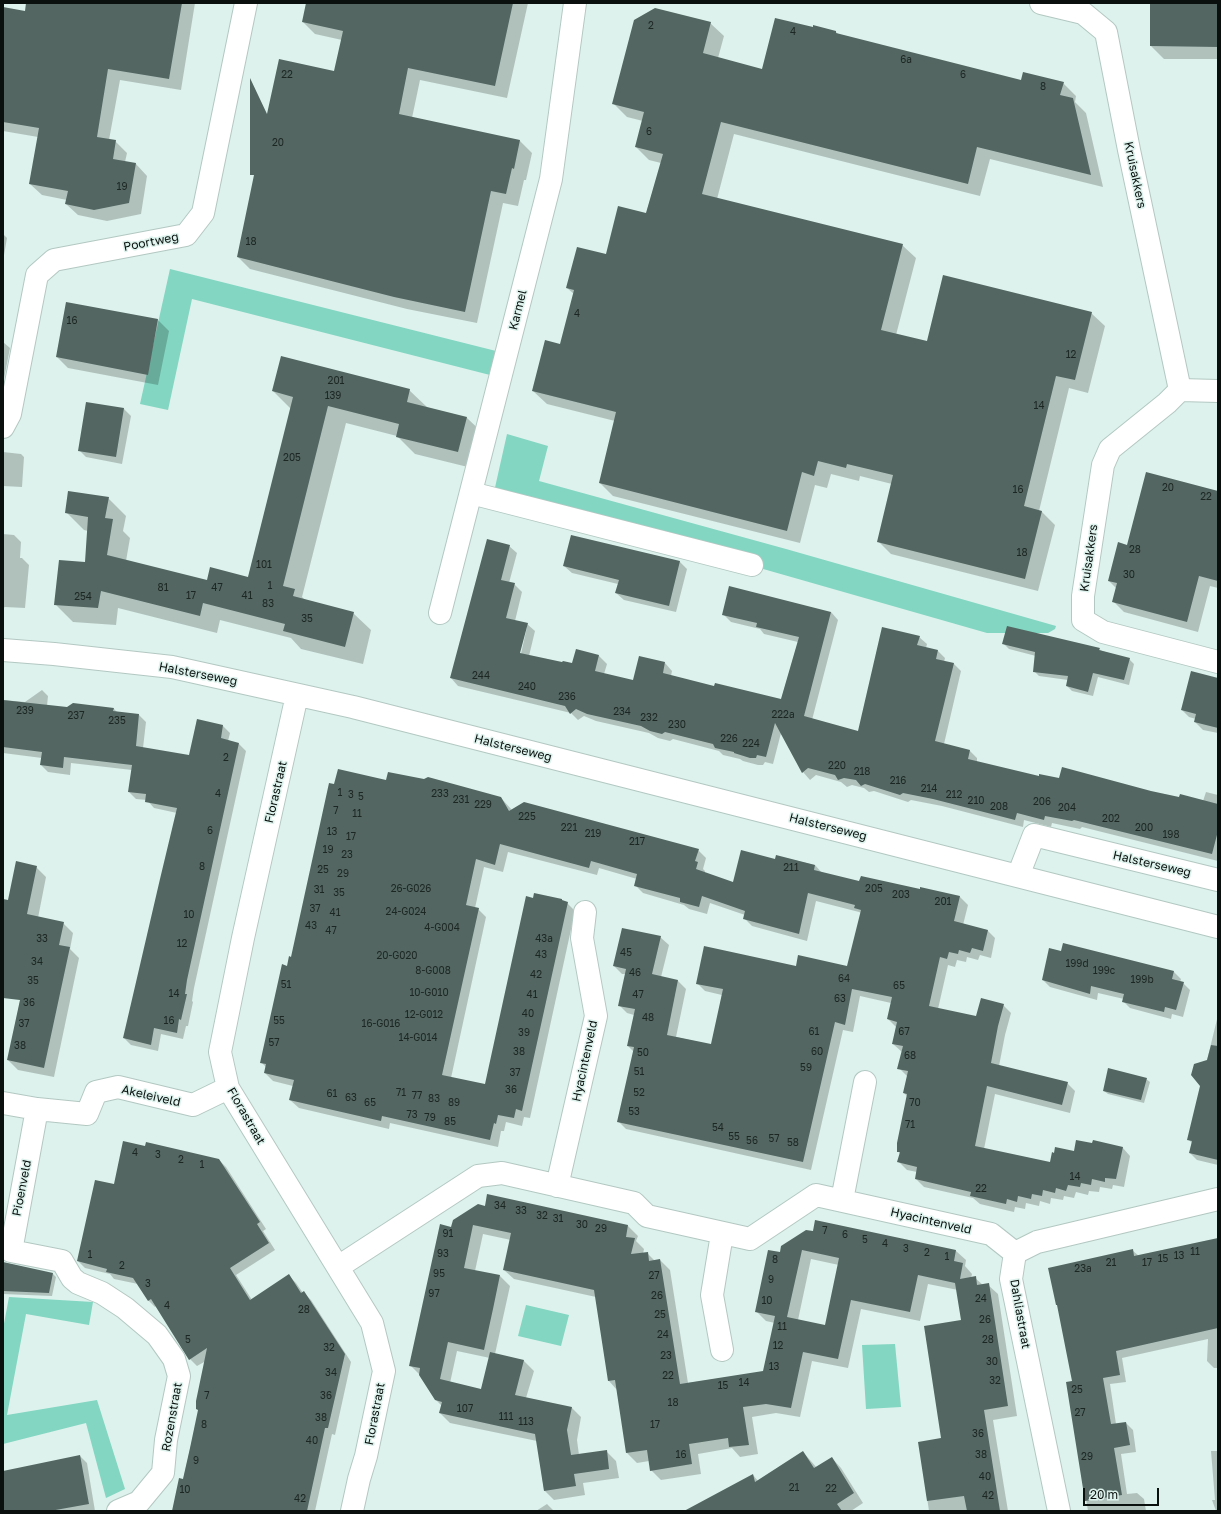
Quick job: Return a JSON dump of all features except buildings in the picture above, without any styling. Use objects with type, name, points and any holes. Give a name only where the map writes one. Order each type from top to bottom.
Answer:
[{"type":"street","name":"Poortweg","points":[[3,427],[10,414],[37,275],[54,260],[186,235],[203,213],[246,3]]},
{"type":"street","name":"Karmel","points":[[440,613],[551,179],[575,3]]},
{"type":"street","name":"Kruisakkers","points":[[1041,3],[1083,13],[1106,32],[1129,150],[1180,390],[1167,403],[1110,449],[1103,465],[1083,596],[1084,620],[1103,632],[1218,662]]},
{"type":"street","points":[[1180,390],[1218,390]]},
{"type":"street","points":[[471,493],[752,565]]},
{"type":"street","name":"Halsterseweg","points":[[3,650],[172,667],[298,695],[1218,927]]},
{"type":"street","name":"Florastraat","points":[[298,695],[243,938],[220,1052],[228,1088],[372,1323],[384,1371],[371,1435],[352,1511]]},
{"type":"street","name":"Halsterseweg","points":[[1018,876],[1034,835],[1218,880]]},
{"type":"street","name":"Hyacintenveld","points":[[557,1186],[596,1016],[582,938],[586,912]]},
{"type":"street","points":[[842,1200],[865,1082]]},
{"type":"street","name":"Akeleiveld","points":[[37,1109],[87,1114],[96,1092],[118,1087],[193,1106],[228,1088]]},
{"type":"street","points":[[3,1103],[37,1109]]},
{"type":"street","name":"Pioenveld","points":[[37,1109],[11,1250],[62,1260]]},
{"type":"street","name":"Hyacintenveld","points":[[338,1267],[478,1176],[502,1173],[634,1203],[647,1216],[722,1234],[750,1239],[816,1195],[991,1234],[1015,1253]]},
{"type":"street","points":[[1015,1253],[1037,1242],[1218,1199]]},
{"type":"street","points":[[722,1234],[712,1295],[722,1350]]},
{"type":"street","name":"Dahliastraat","points":[[1015,1253],[1011,1279],[1059,1511]]},
{"type":"street","name":"Rozenstraat","points":[[62,1260],[72,1278],[78,1283],[102,1293],[158,1335],[174,1359],[179,1376],[166,1440],[163,1472],[139,1502],[118,1511]]},
{"type":"green space","points":[[170,269],[496,351],[490,375],[192,299],[168,410],[140,404]]},
{"type":"green space","points":[[507,434],[548,446],[539,481],[786,549],[1056,626],[1055,629],[1048,633],[987,633],[494,492]]},
{"type":"green space","points":[[9,1297],[93,1302],[89,1325],[26,1314],[7,1415],[97,1400],[125,1489],[106,1498],[86,1423],[3,1444],[3,1329]]},
{"type":"green space","points":[[526,1305],[569,1315],[561,1346],[518,1336]]},
{"type":"green space","points":[[895,1344],[901,1407],[866,1409],[862,1345]]}]
